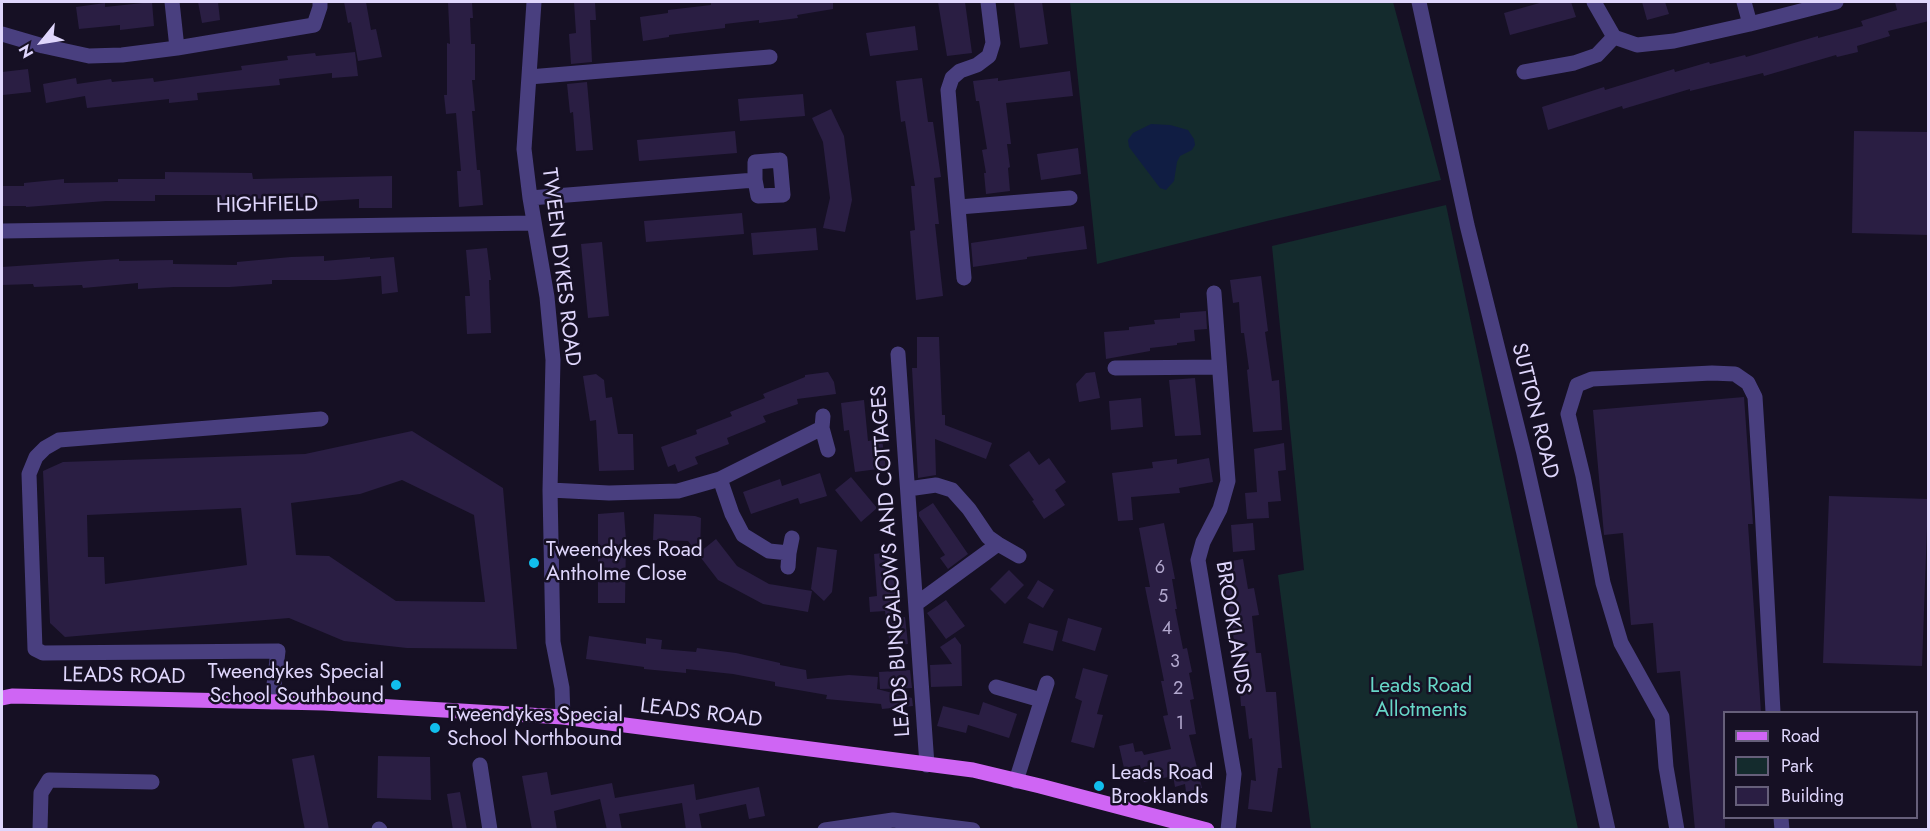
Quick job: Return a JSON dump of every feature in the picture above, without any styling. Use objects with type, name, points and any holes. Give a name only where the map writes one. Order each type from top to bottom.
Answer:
[{"type":"main road","name":"LEADS ROAD","points":[[2,698],[12,696],[324,703],[563,717],[973,770],[1207,830]]},
{"type":"street","points":[[172,2],[177,48]]},
{"type":"street","points":[[2,34],[89,56],[122,55],[314,25],[320,2]]},
{"type":"street","name":"TWEEN DYKES ROAD","points":[[534,2],[524,148],[547,297],[553,360],[550,489],[553,642],[562,688],[563,717]]},
{"type":"street","points":[[964,278],[948,90],[952,78],[960,71],[977,66],[989,57],[993,43],[988,2]]},
{"type":"street","name":"SUTTON ROAD","points":[[1419,2],[1467,225],[1524,454],[1608,830]]},
{"type":"street","points":[[1594,2],[1614,37],[1637,45],[1674,41],[1836,2]]},
{"type":"street","points":[[1744,2],[1750,24]]},
{"type":"street","points":[[1524,72],[1574,63],[1597,55],[1614,37]]},
{"type":"street","points":[[529,77],[770,57]]},
{"type":"street","points":[[530,198],[755,180]]},
{"type":"street","points":[[959,207],[1070,198]]},
{"type":"street","name":"HIGHFIELD","points":[[2,231],[534,223]]},
{"type":"street","name":"BROOKLANDS","points":[[1214,293],[1228,481],[1220,509],[1203,542],[1198,560],[1234,774],[1228,830]]},
{"type":"street","name":"LEADS BUNGALOWS AND COTTAGES","points":[[898,354],[927,765]]},
{"type":"street","points":[[1115,368],[1219,367]]},
{"type":"street","points":[[1677,830],[1666,767],[1662,717],[1621,643],[1603,583],[1583,476],[1568,414],[1577,385],[1592,379],[1712,373],[1735,374],[1748,383],[1755,397],[1773,711]]},
{"type":"street","points":[[272,702],[278,651],[43,653],[34,649],[28,474],[36,457],[45,448],[59,440],[321,419]]},
{"type":"street","points":[[550,489],[609,493],[678,491],[720,479],[823,422],[828,450]]},
{"type":"street","points":[[720,479],[732,514],[743,535],[769,551],[790,553]]},
{"type":"street","points":[[908,489],[936,485],[952,489],[988,537],[1019,556]]},
{"type":"street","points":[[916,604],[998,544]]},
{"type":"street","points":[[1016,781],[1047,683]]},
{"type":"street","points":[[996,687],[1041,700]]},
{"type":"street","points":[[480,765],[490,830]]},
{"type":"street","points":[[40,830],[41,793],[49,780],[152,782]]},
{"type":"street","points":[[825,830],[893,820],[942,828],[973,830]]},
{"type":"green space","points":[[1070,2],[1393,2],[1441,180],[1097,264]]},
{"type":"green space","name":"Leads Road Allotments","points":[[1446,205],[1578,829],[1311,829],[1278,575],[1304,570],[1272,246]]},
{"type":"water","points":[[1151,124],[1170,125],[1188,130],[1194,139],[1195,145],[1192,150],[1180,156],[1174,181],[1166,190],[1160,188],[1129,147],[1128,140],[1133,133]]},
{"type":"building","points":[[152,2],[154,26],[120,30],[120,25],[79,29],[76,7],[105,3],[105,7]]},
{"type":"building","points":[[198,2],[218,2],[220,20],[202,23]]},
{"type":"building","points":[[344,2],[366,2],[371,30],[376,29],[382,57],[358,61],[351,22],[348,23]]},
{"type":"building","points":[[448,2],[472,2],[473,18],[470,18],[471,44],[475,44],[475,80],[472,80],[475,111],[472,111],[477,170],[480,170],[483,205],[459,207],[457,171],[461,171],[456,113],[446,114],[444,95],[447,95],[447,43],[450,44]]},
{"type":"building","points":[[574,2],[595,2],[596,20],[590,20],[592,62],[571,64],[569,34],[576,33]]},
{"type":"building","points":[[711,2],[833,2],[833,9],[797,15],[798,18],[725,24],[725,28],[669,35],[669,37],[643,41],[640,17],[668,13],[668,10],[711,5]]},
{"type":"building","points":[[938,2],[965,2],[972,53],[947,56]]},
{"type":"building","points":[[1014,2],[1042,2],[1048,44],[1020,48]]},
{"type":"building","points":[[1543,2],[1571,2],[1576,17],[1510,35],[1504,13]]},
{"type":"building","points":[[1642,2],[1665,2],[1669,14],[1647,20]]},
{"type":"building","points":[[1895,2],[1929,2],[1929,21],[1888,31],[1890,36],[1857,46],[1858,52],[1837,57],[1836,55],[1764,76],[1763,73],[1690,91],[1690,89],[1623,109],[1622,106],[1548,130],[1542,107],[1604,87],[1605,90],[1674,69],[1675,72],[1709,62],[1710,64],[1745,55],[1746,57],[1818,36],[1818,38],[1863,26],[1861,21],[1897,10]]},
{"type":"building","points":[[915,26],[918,50],[870,56],[866,33]]},
{"type":"building","points":[[355,52],[358,76],[332,78],[332,73],[279,79],[280,85],[197,93],[198,100],[169,103],[169,99],[87,108],[85,96],[46,103],[43,84],[76,78],[77,84],[111,79],[112,82],[153,78],[154,82],[242,70],[241,66],[288,60],[287,56]]},
{"type":"building","points":[[28,69],[31,92],[3,95],[2,72]]},
{"type":"building","points":[[1070,71],[1073,96],[1006,103],[1011,144],[1007,144],[1010,191],[986,194],[984,173],[986,173],[982,150],[987,149],[979,101],[976,101],[973,81],[998,78],[998,81]]},
{"type":"building","points":[[922,78],[928,122],[933,122],[941,177],[934,178],[939,224],[935,224],[943,296],[916,300],[910,231],[915,230],[911,186],[915,186],[905,121],[901,122],[896,81]]},
{"type":"building","points":[[587,82],[593,150],[576,151],[573,112],[570,113],[567,84]]},
{"type":"building","points":[[803,94],[805,116],[740,121],[738,99]]},
{"type":"building","points":[[831,109],[844,136],[852,200],[845,232],[823,228],[830,198],[823,142],[812,118]]},
{"type":"building","points":[[735,131],[737,153],[639,161],[637,140]]},
{"type":"building","points":[[1854,131],[1929,132],[1929,235],[1852,233]]},
{"type":"building","points":[[1078,148],[1081,174],[1041,180],[1037,154]]},
{"type":"building","points":[[165,172],[252,173],[253,179],[392,176],[392,208],[359,208],[359,199],[309,202],[309,197],[217,200],[217,195],[155,195],[155,201],[2,206],[2,186],[24,186],[24,183],[64,179],[64,183],[118,182],[118,179],[165,179]]},
{"type":"building","points":[[742,213],[744,234],[646,242],[644,221]]},
{"type":"building","points":[[1084,226],[1087,249],[973,267],[971,243]]},
{"type":"building","points":[[816,228],[818,250],[753,255],[751,233]]},
{"type":"building","points":[[602,242],[609,316],[588,318],[581,244]]},
{"type":"building","points":[[487,248],[491,280],[489,280],[491,333],[467,334],[465,296],[470,296],[466,250]]},
{"type":"building","points":[[324,256],[324,261],[394,257],[398,292],[382,294],[381,276],[336,280],[272,280],[272,284],[230,287],[138,289],[138,283],[83,288],[82,285],[34,287],[33,284],[2,285],[2,267],[119,259],[119,261],[173,260],[173,264],[237,265],[237,262]]},
{"type":"building","points":[[1261,276],[1268,331],[1265,332],[1272,381],[1279,380],[1282,430],[1253,432],[1244,333],[1241,333],[1239,302],[1233,303],[1230,280]]},
{"type":"building","points":[[1206,311],[1207,329],[1194,330],[1195,341],[1150,348],[1150,351],[1106,359],[1104,332],[1129,330],[1129,327],[1155,324],[1154,320],[1180,318],[1180,313]]},
{"type":"building","points":[[917,337],[939,337],[942,415],[945,415],[945,425],[992,443],[986,459],[935,439],[936,475],[918,478],[912,368],[917,368]]},
{"type":"building","points":[[828,372],[834,382],[836,394],[797,399],[798,404],[763,416],[766,422],[727,438],[729,444],[695,457],[698,464],[678,472],[675,464],[668,467],[661,447],[697,434],[696,430],[732,416],[730,412],[765,398],[763,394],[805,377],[805,375]]},
{"type":"building","points":[[1095,372],[1100,398],[1079,402],[1076,384],[1086,373]]},
{"type":"building","points":[[596,374],[604,380],[606,398],[612,397],[618,434],[633,434],[634,470],[599,471],[596,420],[590,421],[583,376]]},
{"type":"building","points":[[1195,378],[1201,435],[1175,436],[1169,380]]},
{"type":"building","points":[[1744,397],[1753,524],[1748,524],[1761,711],[1723,711],[1723,819],[1725,819],[1725,830],[1695,830],[1680,671],[1657,673],[1653,623],[1631,625],[1623,533],[1604,535],[1593,410]]},
{"type":"building","points":[[1141,398],[1143,427],[1111,430],[1109,401]]},
{"type":"building","points":[[864,400],[868,441],[882,439],[886,468],[855,472],[849,430],[844,431],[841,403]]},
{"type":"building","points":[[412,431],[503,488],[517,649],[407,648],[344,641],[289,618],[65,637],[50,623],[43,471],[63,462],[305,454]],"holes":[[[402,480],[474,515],[485,602],[396,601],[329,556],[296,555],[291,503],[360,494]],[[241,508],[247,565],[105,584],[104,557],[88,557],[87,515]]]},
{"type":"building","points":[[1284,443],[1286,470],[1278,471],[1281,501],[1268,502],[1269,518],[1247,519],[1245,493],[1257,492],[1254,449]]},
{"type":"building","points":[[1029,451],[1039,465],[1049,458],[1066,482],[1055,490],[1065,505],[1044,519],[1032,501],[1034,500],[1009,465]]},
{"type":"building","points":[[1209,458],[1213,482],[1179,488],[1180,493],[1131,497],[1133,520],[1118,521],[1112,473],[1153,468],[1152,462],[1177,459],[1177,464]]},
{"type":"building","points":[[820,473],[827,496],[800,504],[798,498],[751,514],[743,492],[780,479],[782,486]]},
{"type":"building","points":[[851,477],[877,508],[861,522],[835,490]]},
{"type":"building","points":[[1829,496],[1928,499],[1922,666],[1823,663]]},
{"type":"building","points":[[933,503],[968,554],[948,569],[940,558],[945,555],[919,516],[919,512]]},
{"type":"building","points":[[624,512],[625,603],[598,603],[598,514]]},
{"type":"building","points":[[654,514],[701,518],[700,552],[716,539],[737,566],[769,584],[812,591],[808,612],[763,604],[718,580],[688,541],[653,540]]},
{"type":"building","points":[[1164,523],[1175,579],[1172,579],[1177,609],[1175,609],[1183,649],[1187,648],[1192,672],[1189,673],[1194,699],[1190,700],[1196,734],[1189,735],[1202,788],[1186,792],[1185,784],[1175,787],[1173,776],[1144,782],[1140,765],[1124,768],[1119,746],[1133,743],[1135,752],[1142,751],[1144,755],[1171,749],[1163,716],[1168,715],[1161,681],[1164,681],[1145,587],[1150,587],[1139,528]]},
{"type":"building","points":[[1253,523],[1255,550],[1233,552],[1231,525]]},
{"type":"building","points":[[817,547],[837,550],[832,592],[824,601],[811,589]]},
{"type":"building","points":[[892,552],[900,618],[905,617],[908,644],[890,646],[885,611],[870,612],[869,597],[877,596],[874,554]]},
{"type":"building","points":[[1243,559],[1248,589],[1254,588],[1259,615],[1252,616],[1256,653],[1261,653],[1266,692],[1276,692],[1282,768],[1278,768],[1272,812],[1248,809],[1251,780],[1256,781],[1252,738],[1249,739],[1245,706],[1241,706],[1231,619],[1220,563]]},
{"type":"building","points":[[1009,570],[1024,585],[1005,604],[990,589]]},
{"type":"building","points":[[1038,580],[1054,590],[1043,608],[1027,598]]},
{"type":"building","points":[[946,600],[965,626],[946,639],[927,613]]},
{"type":"building","points":[[1068,618],[1102,628],[1095,651],[1062,641]]},
{"type":"building","points":[[1029,623],[1058,631],[1053,651],[1023,643]]},
{"type":"building","points":[[589,636],[646,644],[646,638],[662,640],[661,649],[696,652],[697,648],[736,653],[806,670],[807,679],[849,675],[878,677],[877,689],[912,698],[913,706],[882,709],[881,704],[826,699],[827,695],[775,686],[775,682],[733,674],[686,669],[686,673],[644,669],[644,667],[586,659]]},
{"type":"building","points":[[955,637],[961,645],[962,686],[931,687],[930,665],[952,664],[940,647]]},
{"type":"building","points":[[1083,668],[1108,675],[1097,714],[1103,715],[1094,748],[1071,742],[1082,701],[1075,698]]},
{"type":"building","points":[[910,670],[912,688],[880,689],[879,672]]},
{"type":"building","points":[[983,702],[1017,714],[1009,738],[968,725],[966,733],[937,726],[943,706],[979,715]]},
{"type":"building","points":[[314,755],[329,830],[305,830],[301,810],[292,759]]},
{"type":"building","points":[[378,756],[430,757],[431,800],[377,798]]},
{"type":"building","points":[[547,772],[551,795],[612,783],[615,798],[694,784],[696,800],[759,787],[765,816],[749,819],[746,804],[699,814],[702,830],[686,830],[682,803],[619,814],[622,830],[607,830],[600,799],[554,811],[557,830],[532,830],[522,776]]},
{"type":"building","points":[[460,792],[467,830],[453,830],[447,794]]},
{"type":"place","name":"Tweendykes Road Antholme Close","points":[[534,563]]},
{"type":"place","name":"Tweendykes Special School Southbound","points":[[396,685]]},
{"type":"place","name":"Tweendykes Special School Northbound","points":[[435,728]]},
{"type":"place","name":"Leads Road Brooklands","points":[[1099,786]]}]
